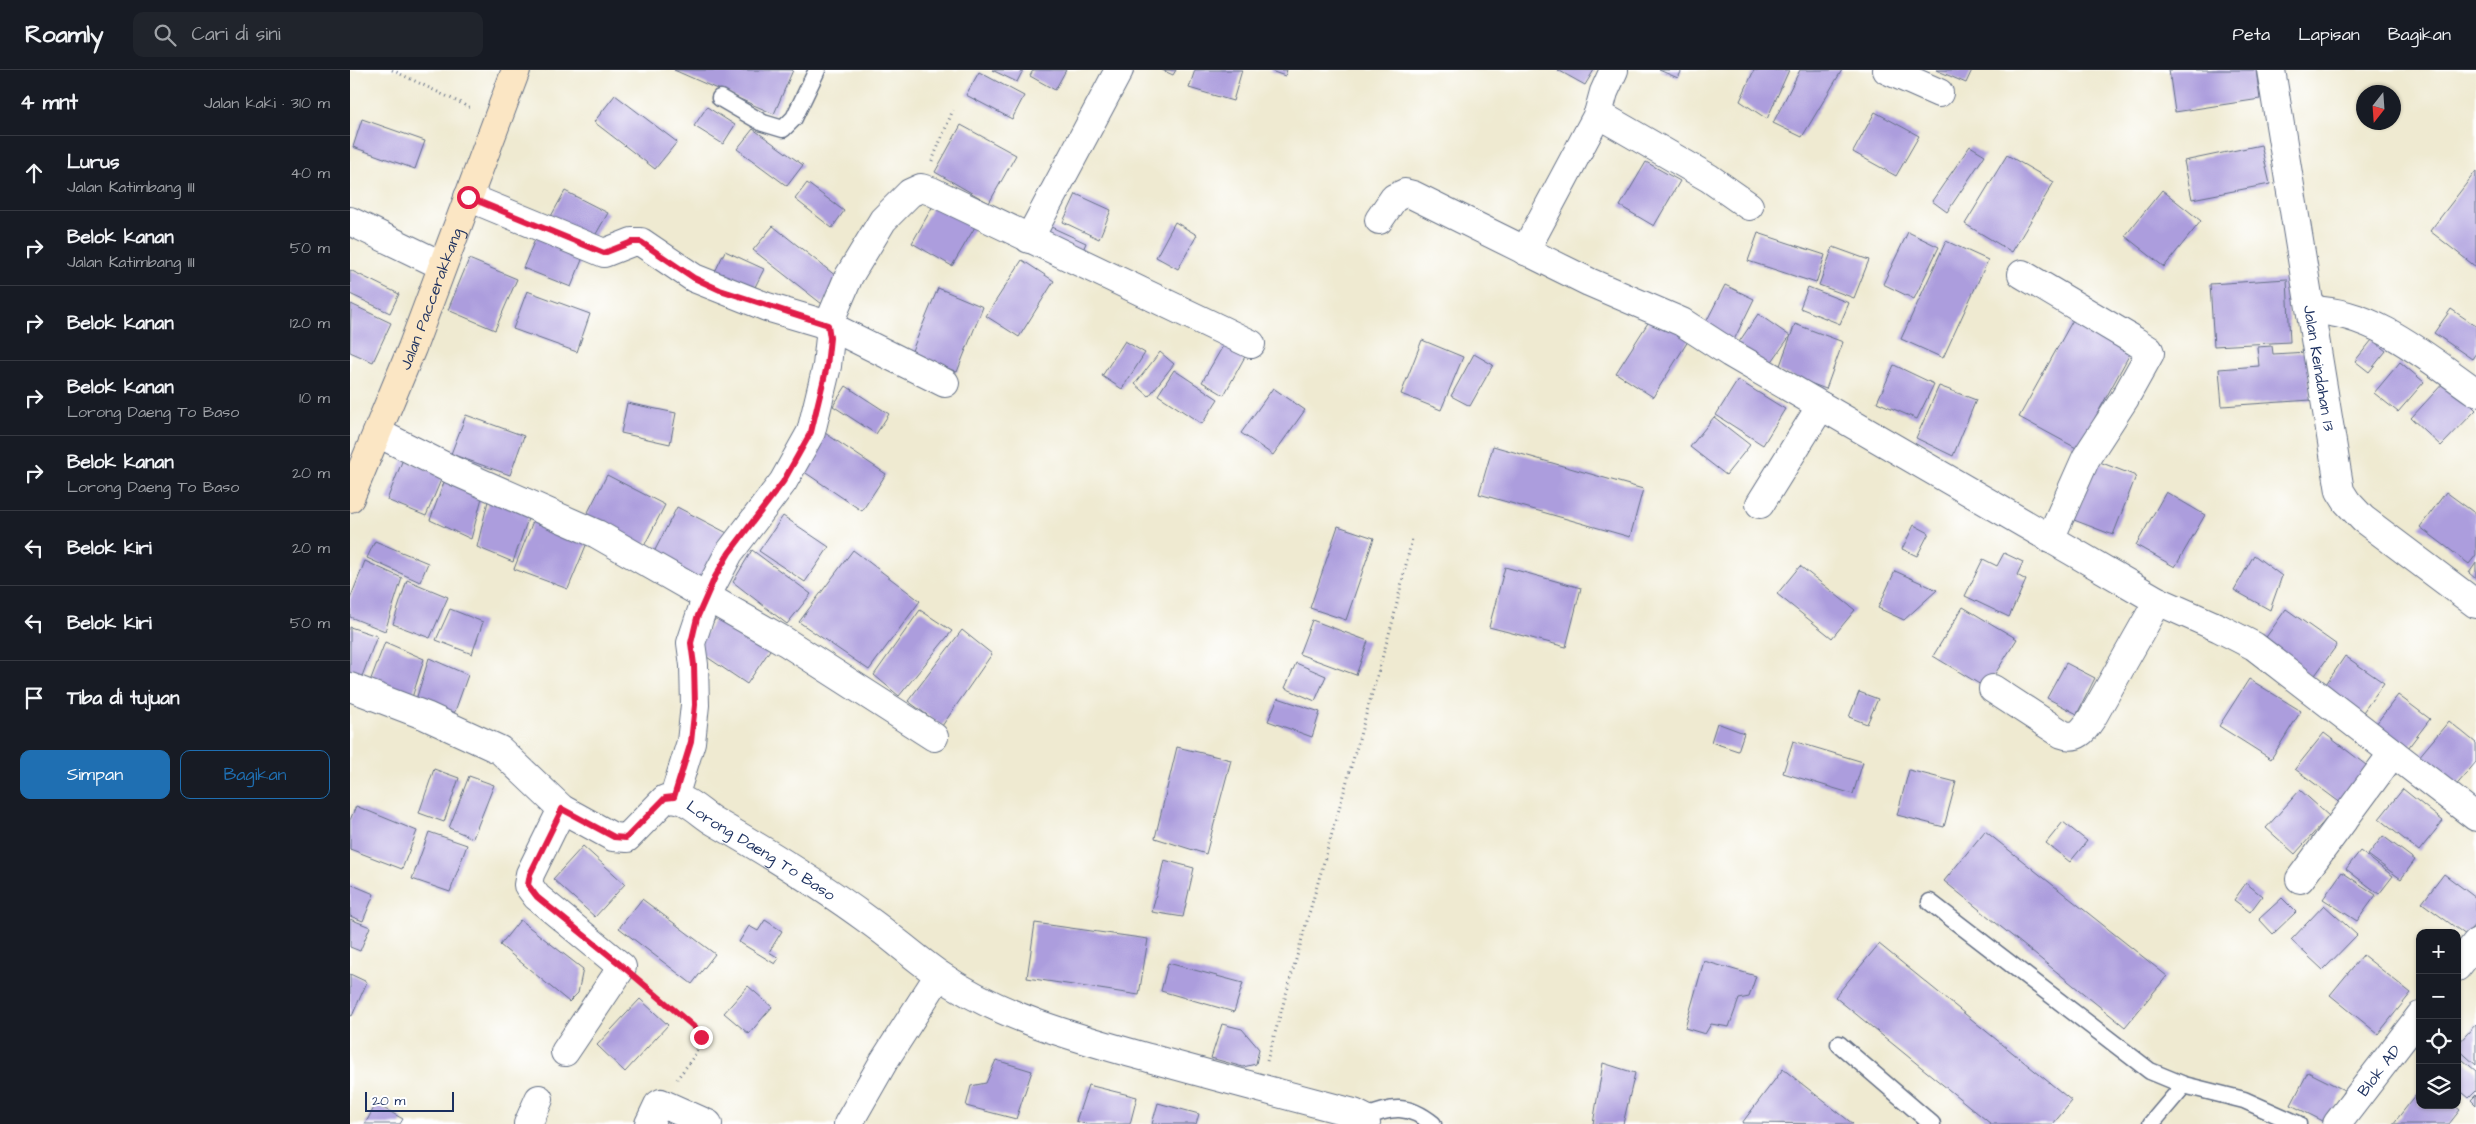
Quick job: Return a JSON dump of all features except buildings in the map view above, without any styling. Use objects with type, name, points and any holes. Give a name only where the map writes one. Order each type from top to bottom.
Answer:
[{"type":"main road","name":"Jalan Paccerakkang","points":[[350,498],[378,433],[516,70]]},
{"type":"street","points":[[1029,239],[1120,70]]},
{"type":"street","points":[[1525,252],[1598,114],[1604,92],[1614,70]]},
{"type":"street","points":[[1886,70],[1939,93]]},
{"type":"street","name":"Jalan Keindahan 13","points":[[2270,70],[2292,206],[2312,310],[2335,471],[2340,490],[2347,502],[2363,519],[2476,604]]},
{"type":"street","points":[[1598,114],[1709,178],[1749,206]]},
{"type":"street","points":[[674,797],[691,742],[695,705],[694,665],[691,643],[706,595],[729,553],[783,482],[811,432],[827,366],[830,338],[828,325],[852,270],[883,220],[910,193],[921,188],[1132,285],[1251,344]]},
{"type":"street","points":[[1379,220],[1394,198],[1406,193],[1588,282],[1682,322],[1821,406],[2050,539],[2158,600],[2254,646],[2476,818]]},
{"type":"street","points":[[468,197],[604,253],[632,242],[641,242],[694,278],[720,290],[828,325],[945,383]]},
{"type":"street","points":[[350,220],[441,265]]},
{"type":"street","points":[[2022,274],[2128,336],[2149,350],[2150,353],[2125,398],[2086,458],[2050,539]]},
{"type":"street","points":[[2312,310],[2334,310],[2372,324],[2401,340],[2476,392]]},
{"type":"street","points":[[1760,504],[1821,406]]},
{"type":"street","points":[[378,433],[460,474],[597,534],[786,642],[934,737]]},
{"type":"street","points":[[1993,689],[2062,734],[2072,736],[2081,733],[2092,718],[2158,600]]},
{"type":"street","name":"Lorong Daeng To Baso","points":[[350,687],[426,716],[500,750],[562,809],[614,837],[626,838],[665,798],[674,797],[690,804],[707,817],[761,848],[859,914],[939,975],[994,1006],[1058,1031],[1111,1048],[1354,1113],[1365,1121]]},
{"type":"street","points":[[2300,880],[2393,753]]},
{"type":"street","points":[[562,809],[530,874],[528,885],[537,897],[621,965],[565,1052]]},
{"type":"street","points":[[2461,962],[2476,943]]},
{"type":"street","points":[[848,1124],[884,1061],[939,975]]},
{"type":"street","name":"Blok AD","points":[[2336,1124],[2418,1019]]},
{"type":"street","points":[[528,1124],[539,1100]]},
{"type":"street","points":[[654,1114],[708,1124]]},
{"type":"lane","points":[[720,98],[763,124],[783,129],[794,118],[817,70]]},
{"type":"lane","points":[[1930,902],[2150,1071],[2184,1086],[2244,1100],[2298,1124]]},
{"type":"lane","points":[[1839,1044],[1932,1124]]},
{"type":"lane","points":[[2151,1124],[2184,1086]]},
{"type":"lane","points":[[1365,1121],[1391,1108],[1401,1108],[1424,1117],[1433,1124]]},
{"type":"path","points":[[392,70],[496,121]]},
{"type":"path","points":[[921,188],[953,110]]},
{"type":"path","points":[[1260,1088],[1393,620],[1412,539]]},
{"type":"path","points":[[621,965],[700,1032],[701,1037],[698,1047],[654,1114]]},
{"type":"route","points":[[468,197],[604,253],[632,242],[641,242],[694,278],[720,290],[767,307],[828,325],[830,338],[827,366],[819,404],[811,432],[803,450],[783,482],[729,553],[706,595],[697,618],[691,643],[694,665],[695,705],[691,742],[674,797],[665,798],[626,838],[614,837],[562,809],[530,874],[528,885],[537,897],[700,1032],[701,1037]]}]
